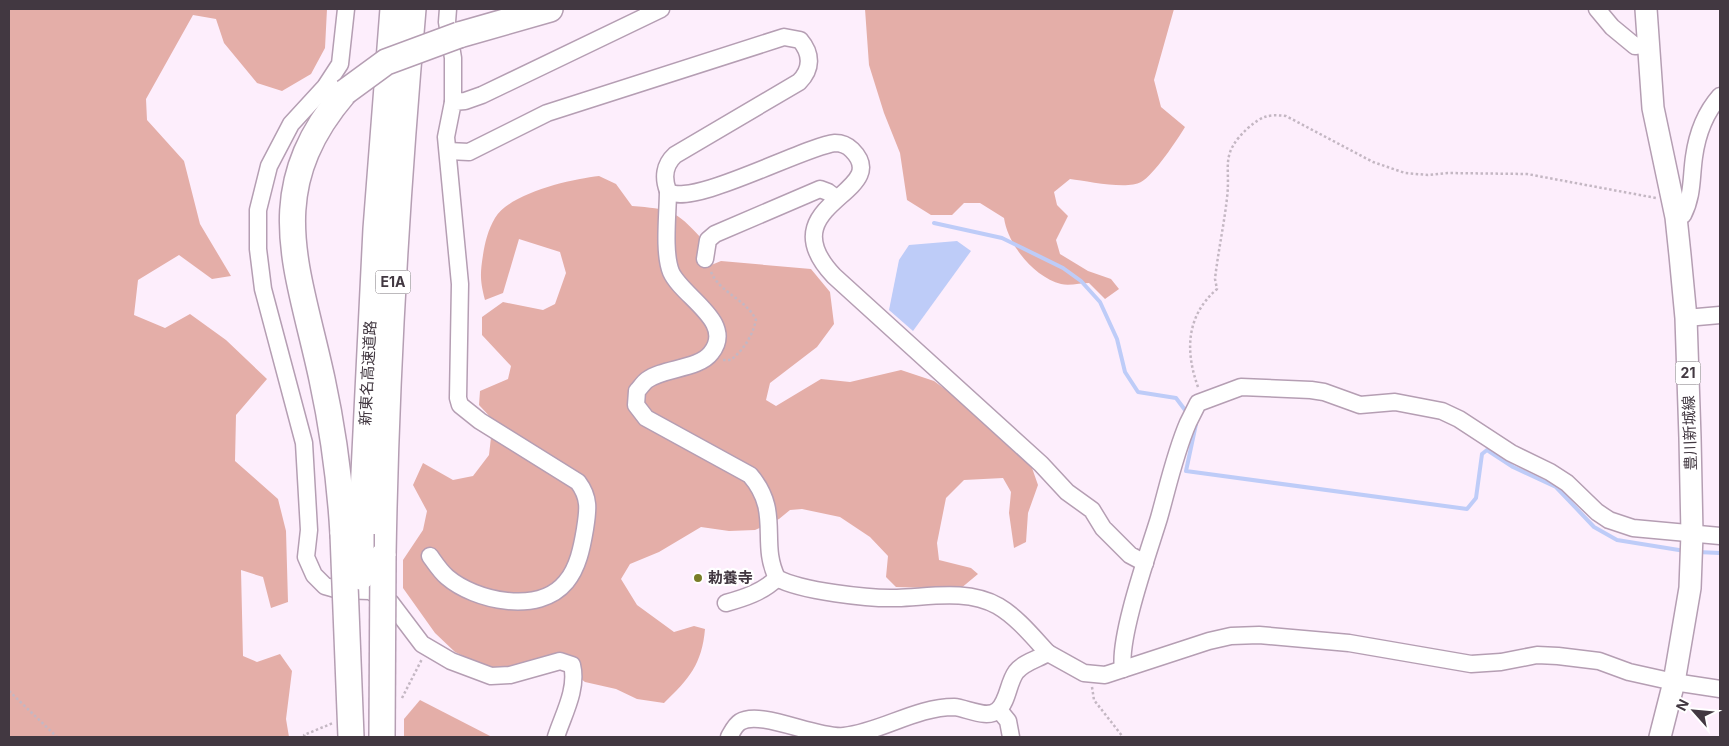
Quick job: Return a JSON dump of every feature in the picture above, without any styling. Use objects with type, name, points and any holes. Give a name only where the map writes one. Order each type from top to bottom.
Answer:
[{"type":"highway","name":"新東名高速道路","points":[[359,737],[352,534],[394,9]]},
{"type":"highway","name":"新東名高速道路","points":[[382,737],[385,464],[395,236],[413,9]]},
{"type":"highway","points":[[351,737],[352,534],[341,500],[327,406],[295,261],[291,221],[295,182],[308,146],[317,128],[344,92],[386,62],[459,35],[550,9]]},
{"type":"main road","name":"豊川新城線","points":[[1646,9],[1653,108],[1674,208],[1686,318],[1692,534],[1690,588],[1674,682],[1660,737]]},
{"type":"street","points":[[346,9],[340,64],[326,87],[291,124],[269,166],[258,210],[258,249],[263,289],[304,442],[309,530],[306,557],[314,575],[325,586],[339,590],[370,591],[391,603],[422,644],[451,661],[491,676],[510,675],[560,661],[572,665],[575,676],[572,690],[556,737]]},
{"type":"street","points":[[430,556],[447,577],[494,600],[520,602],[544,597],[565,584],[574,569],[584,540],[588,506],[585,492],[578,482],[480,421],[460,405],[458,398],[460,284],[448,151],[447,126],[453,102],[453,58],[447,22],[448,9]]},
{"type":"street","points":[[453,102],[465,101],[482,95],[661,9]]},
{"type":"street","points":[[1597,9],[1612,27],[1635,46],[1648,44]]},
{"type":"street","points":[[448,151],[468,152],[547,113],[784,37],[800,40],[808,52],[809,69],[800,82],[675,155],[666,167],[670,270],[681,289],[709,314],[716,327],[717,342],[710,354],[701,360],[648,379],[637,391],[636,405],[646,418],[750,475],[758,484],[766,497],[770,550],[773,570],[777,578],[792,584],[857,597],[894,598],[964,595],[983,600],[1010,615],[1058,661],[1095,676],[1123,669],[1209,641],[1231,636],[1259,635],[1349,643],[1470,664],[1500,662],[1537,655],[1558,656],[1599,662],[1674,682],[1720,689]]},
{"type":"street","points":[[1674,208],[1683,214],[1693,189],[1694,156],[1702,123],[1720,96]]},
{"type":"street","points":[[668,191],[678,195],[696,192],[770,168],[826,145],[841,143],[857,156],[860,171],[853,187],[836,198],[819,218],[815,230],[815,248],[825,267],[1041,464],[1067,492],[1092,510],[1103,528],[1130,555],[1144,563]]},
{"type":"street","points":[[705,259],[708,240],[715,234],[820,189],[836,198]]},
{"type":"street","points":[[1686,318],[1720,315]]},
{"type":"street","points":[[1123,669],[1122,661],[1144,563],[1193,412],[1227,391],[1241,387],[1311,390],[1324,392],[1360,405],[1395,402],[1442,411],[1459,419],[1511,454],[1567,483],[1597,512],[1609,520],[1633,528],[1720,536]]},
{"type":"street","points":[[726,603],[747,597],[771,585],[777,578]]},
{"type":"street","points":[[729,737],[740,722],[747,720],[766,720],[819,735],[844,736],[954,707],[991,714],[998,710],[1017,672],[1024,665],[1048,652]]},
{"type":"street","points":[[998,710],[1008,721],[1011,737]]},
{"type":"path","points":[[1193,412],[1199,388],[1192,371],[1188,348],[1193,327],[1203,303],[1217,289],[1215,279],[1227,197],[1227,165],[1230,149],[1235,140],[1258,120],[1271,114],[1286,116],[1373,162],[1405,173],[1428,175],[1448,173],[1527,174],[1639,196],[1674,208]]},
{"type":"path","points":[[705,259],[719,286],[752,312],[756,320],[753,332],[742,351],[731,360],[721,360],[710,354]]},
{"type":"path","points":[[1095,676],[1092,689],[1094,700],[1123,737]]},
{"type":"path","points":[[9,691],[57,737]]},
{"type":"shaded area","points":[[9,9],[327,9],[325,48],[311,74],[282,91],[257,83],[224,43],[216,19],[193,15],[146,99],[147,120],[184,161],[200,224],[231,276],[212,279],[179,255],[138,280],[134,315],[165,328],[190,314],[226,340],[267,379],[236,415],[235,461],[278,499],[286,531],[288,602],[271,608],[263,577],[241,570],[243,656],[257,662],[280,654],[292,671],[286,719],[289,737],[9,737]]},
{"type":"shaded area","points":[[865,9],[1174,9],[1154,80],[1161,107],[1185,127],[1177,140],[1158,165],[1141,182],[1117,185],[1070,179],[1054,192],[1057,205],[1068,216],[1056,240],[1060,254],[1088,271],[1111,279],[1119,289],[1105,299],[1089,283],[1061,284],[1041,275],[1017,249],[1006,228],[1004,218],[980,203],[964,203],[952,215],[931,215],[907,200],[900,153],[884,113],[869,65]]},
{"type":"shaded area","points":[[599,176],[616,184],[632,206],[664,210],[678,216],[685,222],[701,238],[701,256],[704,268],[721,261],[811,269],[830,292],[834,324],[817,347],[770,383],[766,400],[776,406],[821,379],[850,382],[901,370],[934,381],[976,412],[1031,465],[1038,485],[1028,513],[1026,542],[1014,548],[1009,513],[1011,492],[1003,478],[964,480],[946,498],[937,543],[939,560],[971,568],[978,574],[960,589],[896,587],[886,577],[888,556],[870,537],[840,517],[802,509],[790,510],[779,519],[755,530],[729,531],[701,527],[659,552],[630,564],[621,579],[637,605],[674,632],[694,626],[705,629],[701,652],[693,670],[681,686],[664,703],[637,699],[616,689],[585,682],[567,668],[490,669],[455,652],[435,633],[403,588],[403,560],[423,530],[427,511],[413,485],[423,463],[453,480],[473,476],[489,455],[493,420],[479,405],[480,391],[508,379],[511,366],[482,335],[482,317],[503,302],[543,310],[555,304],[566,273],[560,252],[519,239],[503,293],[485,300],[481,273],[487,236],[495,218],[514,201],[558,184]]},
{"type":"shaded area","points":[[420,700],[492,737],[404,737],[404,719]]},
{"type":"water","points":[[957,241],[971,251],[913,331],[889,310],[899,260],[909,245]]},
{"type":"waterway","points":[[934,223],[1002,238],[1063,268],[1081,281],[1100,302],[1117,339],[1125,372],[1138,392],[1176,398],[1188,414]]},
{"type":"waterway","points":[[1194,421],[1196,424],[1186,471],[1467,509],[1476,498],[1482,454],[1487,450],[1513,467],[1556,487],[1594,527],[1617,540],[1685,551]]},
{"type":"waterway","points":[[1697,552],[1720,553]]},
{"type":"place","name":"勅養寺","points":[[698,578]]}]
